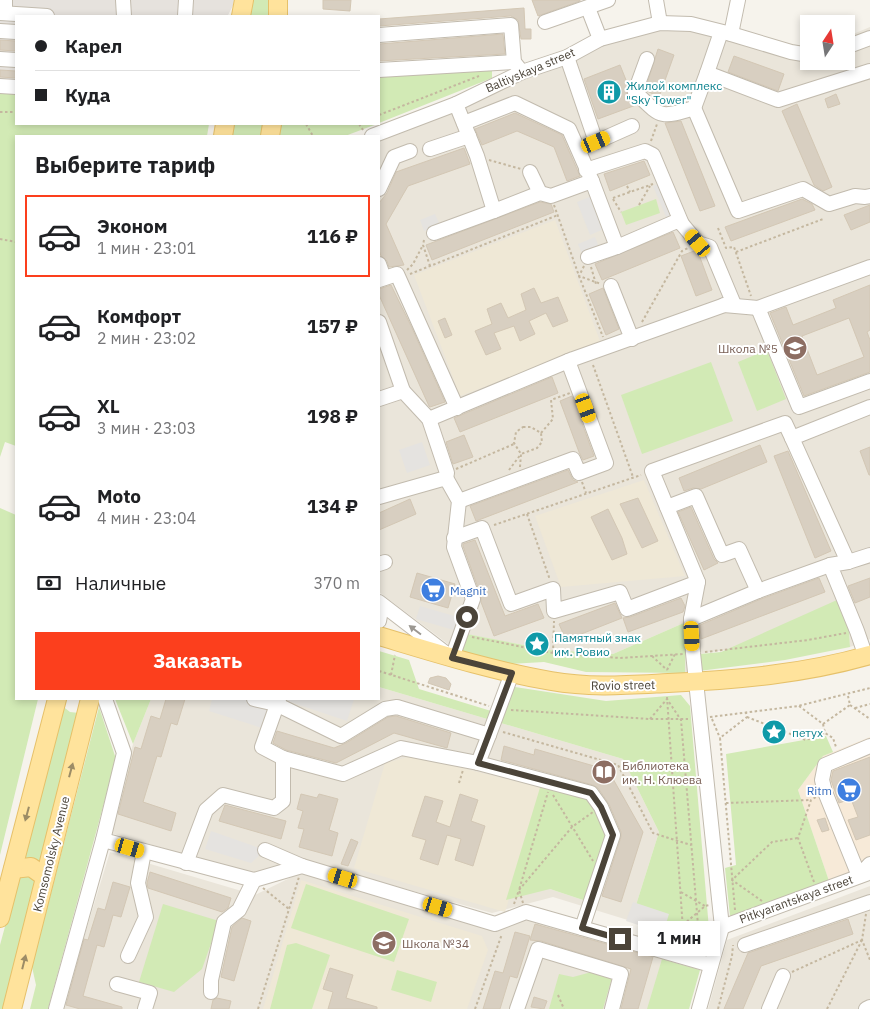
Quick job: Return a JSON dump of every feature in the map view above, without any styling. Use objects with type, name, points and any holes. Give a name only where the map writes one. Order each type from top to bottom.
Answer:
[{"type":"main road","points":[[241,15],[244,0]]},
{"type":"main road","points":[[278,0],[278,15]]},
{"type":"main road","name":"Rovio street","points":[[380,636],[452,658],[512,673],[591,686],[695,683],[782,674],[825,667],[868,656]]},
{"type":"main road","points":[[0,918],[57,700]]},
{"type":"main road","points":[[64,700],[80,707],[95,701]]},
{"type":"main road","name":"Komsomolsky Avenue","points":[[12,1009],[45,877],[95,701]]},
{"type":"main road","points":[[13,869],[30,867],[45,877]]},
{"type":"street","points":[[122,0],[124,15]]},
{"type":"street","points":[[185,15],[186,0]]},
{"type":"street","points":[[545,22],[608,0]]},
{"type":"street","points":[[656,0],[660,23]]},
{"type":"street","points":[[738,0],[694,108],[738,211],[803,189],[829,204],[855,196],[870,196]]},
{"type":"street","points":[[588,8],[600,39]]},
{"type":"street","points":[[3,9],[41,15]]},
{"type":"street","name":"Baltiyskaya street","points":[[375,135],[456,104],[518,67],[567,57],[600,39],[660,23],[691,24],[800,54]]},
{"type":"street","points":[[380,35],[510,25],[518,67],[380,70]]},
{"type":"street","points":[[0,31],[15,32]]},
{"type":"street","points":[[855,44],[870,38]]},
{"type":"street","points":[[567,57],[596,142],[632,126]]},
{"type":"street","points":[[0,59],[15,60]]},
{"type":"street","points":[[647,59],[635,92],[653,110],[669,116],[694,108]]},
{"type":"street","points":[[707,73],[778,100],[870,71]]},
{"type":"street","points":[[0,86],[15,87]]},
{"type":"street","points":[[464,123],[514,103],[569,129],[617,247]]},
{"type":"street","points":[[456,104],[477,156],[494,210]]},
{"type":"street","points":[[430,148],[468,136]]},
{"type":"street","points":[[380,187],[394,157],[410,151]]},
{"type":"street","points":[[429,419],[606,346],[632,339],[733,302],[710,247],[698,243],[682,224],[658,178],[654,156],[645,151],[546,195],[494,210],[434,233]]},
{"type":"street","points":[[530,172],[546,195]]},
{"type":"street","points":[[588,258],[677,221],[682,224]]},
{"type":"street","points":[[724,305],[757,308],[870,267]]},
{"type":"street","points":[[381,279],[397,274],[457,408]]},
{"type":"street","points":[[611,286],[632,339]]},
{"type":"street","points":[[757,308],[799,407],[870,381]]},
{"type":"street","points":[[380,325],[403,392],[429,419],[446,475],[459,501],[454,547],[473,599],[452,658],[380,603]]},
{"type":"street","points":[[459,501],[574,459],[579,473],[606,463],[568,361]]},
{"type":"street","points":[[380,400],[403,392]]},
{"type":"street","points":[[792,438],[870,407]]},
{"type":"street","points":[[699,1009],[722,927],[705,718],[695,683],[691,620],[698,582],[652,471],[785,423],[848,562]]},
{"type":"street","points":[[380,497],[446,475]]},
{"type":"street","points":[[667,507],[696,496],[722,555],[739,549],[758,590]]},
{"type":"street","points":[[454,538],[482,528],[511,604],[553,589],[554,611],[620,592],[627,609],[698,582]]},
{"type":"street","points":[[691,620],[758,590],[830,565],[848,562],[870,554]]},
{"type":"street","points":[[830,565],[868,656]]},
{"type":"street","points":[[478,763],[512,673]]},
{"type":"street","points":[[262,700],[278,702],[341,736],[385,709],[397,707],[490,732]]},
{"type":"street","points":[[56,1009],[103,840],[124,753],[95,701]]},
{"type":"street","points":[[278,702],[262,747],[283,758],[343,774],[401,748],[478,763],[591,793],[601,807],[613,835],[582,928]]},
{"type":"street","points":[[865,874],[825,792],[822,780],[825,766],[870,746]]},
{"type":"street","points":[[186,863],[206,810],[223,795],[274,808],[283,801],[283,758]]},
{"type":"street","points":[[103,840],[254,880],[302,866]]},
{"type":"street","points":[[265,850],[302,866],[495,924],[526,912],[711,965]]},
{"type":"street","points":[[128,956],[146,917],[138,883],[144,852]]},
{"type":"street","points":[[865,874],[870,864]]},
{"type":"street","name":"Pitkyarantskaya street","points":[[722,927],[865,874]]},
{"type":"street","points":[[211,992],[211,980],[224,922],[239,910],[254,880]]},
{"type":"street","points":[[745,945],[869,902]]},
{"type":"street","points":[[518,1009],[538,949],[621,974],[612,1009]]},
{"type":"street","points":[[768,1009],[782,976]]},
{"type":"street","points":[[117,984],[150,993],[145,1009]]},
{"type":"street","points":[[866,1009],[870,1008]]},
{"type":"path","points":[[380,115],[478,76]]},
{"type":"path","points":[[0,112],[15,112]]},
{"type":"path","points":[[647,152],[660,113]]},
{"type":"path","points":[[477,156],[530,172]]},
{"type":"path","points":[[621,212],[612,198],[630,192],[658,178]]},
{"type":"path","points":[[640,205],[658,178]]},
{"type":"path","points":[[627,186],[630,192]]},
{"type":"path","points":[[546,195],[558,215],[578,276],[606,346]]},
{"type":"path","points":[[399,278],[558,215]]},
{"type":"path","points":[[736,252],[823,219]]},
{"type":"path","points":[[718,228],[726,248],[734,247],[757,308]]},
{"type":"path","points":[[399,278],[413,264],[423,245],[425,235],[434,233]]},
{"type":"path","points":[[0,239],[15,242]]},
{"type":"path","points":[[632,339],[682,251],[698,243]]},
{"type":"path","points":[[423,245],[430,266]]},
{"type":"path","points":[[588,258],[596,284]]},
{"type":"path","points":[[578,276],[596,284],[611,286]]},
{"type":"path","points":[[589,353],[633,477]]},
{"type":"path","points":[[541,433],[531,428],[523,427],[516,432],[514,443],[521,454],[538,448],[542,442],[541,433],[553,419],[551,400],[579,389]]},
{"type":"path","points":[[446,475],[514,443]]},
{"type":"path","points":[[482,528],[652,471]]},
{"type":"path","points":[[527,514],[553,589]]},
{"type":"path","points":[[553,653],[554,611]]},
{"type":"path","points":[[460,635],[553,653],[620,658],[693,653],[808,640],[857,631]]},
{"type":"path","points":[[650,720],[667,684],[676,654]]},
{"type":"path","points":[[652,656],[667,684],[681,720],[698,925],[682,958]]},
{"type":"path","points":[[380,671],[498,709],[650,720],[705,718],[798,706],[870,688]]},
{"type":"path","points":[[667,684],[683,930],[682,958]]},
{"type":"path","points":[[847,695],[850,705],[870,718]]},
{"type":"path","points":[[854,708],[870,704]]},
{"type":"path","points":[[823,724],[850,705]]},
{"type":"path","points":[[798,706],[823,724],[826,733],[833,738]]},
{"type":"path","points":[[746,713],[747,717]]},
{"type":"path","points":[[720,738],[747,717]]},
{"type":"path","points":[[747,717],[806,740],[826,733]]},
{"type":"path","points":[[705,718],[720,738],[736,921],[732,956],[718,1009]]},
{"type":"path","points":[[490,732],[618,766],[653,833],[691,845]]},
{"type":"path","points":[[475,1009],[519,890],[549,788],[600,873]]},
{"type":"path","points":[[726,803],[811,800],[825,792]]},
{"type":"path","points":[[811,800],[798,838],[818,892]]},
{"type":"path","points":[[519,890],[572,827],[601,807]]},
{"type":"path","points":[[732,880],[772,842],[798,838]]},
{"type":"path","points":[[258,1009],[302,866]]},
{"type":"path","points":[[254,880],[289,909]]},
{"type":"path","points":[[732,880],[772,908]]},
{"type":"path","points":[[519,890],[526,912]]},
{"type":"path","points":[[680,892],[705,906]]},
{"type":"path","points":[[827,1009],[862,940],[869,902]]},
{"type":"path","points":[[682,925],[705,906],[734,904]]},
{"type":"path","points":[[862,940],[870,960]]},
{"type":"path","points":[[782,976],[862,940]]},
{"type":"path","points":[[558,995],[564,1009]]},
{"type":"shaded area","points":[[0,0],[236,0],[228,15],[15,15],[15,91],[0,90]]},
{"type":"shaded area","points":[[662,20],[800,58],[800,70],[855,70],[855,33],[870,27],[870,639],[850,647],[849,630],[700,654],[699,671],[685,673],[686,622],[613,654],[550,650],[466,634],[462,652],[452,647],[380,593],[380,140]]},
{"type":"shaded area","points":[[664,182],[678,214],[667,219],[653,186]]},
{"type":"shaded area","points":[[592,196],[604,229],[590,235],[577,202]]},
{"type":"shaded area","points":[[435,214],[440,225],[424,231],[420,220]]},
{"type":"shaded area","points":[[555,220],[601,344],[460,396],[414,275]]},
{"type":"shaded area","points":[[595,237],[599,247],[582,254],[578,244]]},
{"type":"shaded area","points":[[422,442],[430,465],[407,473],[399,450]]},
{"type":"shaded area","points":[[644,480],[685,576],[561,587],[535,516]]},
{"type":"shaded area","points":[[420,606],[461,618],[457,631],[416,619]]},
{"type":"shaded area","points":[[380,687],[623,759],[659,832],[631,921],[553,897],[492,913],[302,860],[252,873],[110,833],[133,744],[151,700],[380,700]],"holes":[[[608,831],[586,901],[550,889]]]},
{"type":"shaded area","points":[[212,700],[249,700],[271,707],[265,729],[209,711]]},
{"type":"shaded area","points":[[288,700],[354,700],[347,721]]},
{"type":"shaded area","points":[[870,737],[870,866],[829,881],[798,790],[823,756]]},
{"type":"shaded area","points":[[413,756],[543,788],[505,912],[354,868],[385,763]]},
{"type":"shaded area","points":[[211,831],[265,850],[251,863],[205,849]]},
{"type":"shaded area","points":[[110,852],[255,895],[302,872],[489,929],[546,914],[698,955],[688,1009],[62,1009]]},
{"type":"shaded area","name":"Школа №34","points":[[301,880],[482,936],[488,950],[467,1009],[263,1009]]},
{"type":"shaded area","points":[[870,886],[870,1009],[708,1009],[727,940]]},
{"type":"shaded area","points":[[633,902],[669,914],[663,933],[626,921]]},
{"type":"green space","points":[[252,0],[271,0],[270,15],[250,15]]},
{"type":"green space","points":[[492,67],[492,78],[380,123],[380,72]]},
{"type":"green space","points":[[0,90],[15,91],[15,125],[209,125],[207,135],[15,135],[15,446],[5,442],[0,457]]},
{"type":"green space","points":[[234,125],[264,125],[262,135],[232,135]]},
{"type":"green space","points":[[281,125],[374,125],[348,135],[280,135]]},
{"type":"green space","points":[[656,199],[660,213],[626,225],[621,212]]},
{"type":"green space","points":[[767,350],[786,399],[757,411],[738,362]]},
{"type":"green space","points":[[711,362],[733,421],[642,454],[621,395]]},
{"type":"green space","points":[[0,508],[15,515],[15,700],[38,700],[0,855]]},
{"type":"green space","points":[[837,600],[849,630],[850,647],[785,660],[699,671],[700,654],[721,652]]},
{"type":"green space","points":[[686,622],[685,673],[586,672],[544,662],[509,664],[462,652],[467,634],[550,650],[613,654]]},
{"type":"green space","points":[[380,651],[409,660],[419,689],[501,714],[515,687],[606,701],[681,695],[690,706],[709,929],[705,944],[631,921],[659,832],[623,759],[380,687]]},
{"type":"green space","points":[[115,700],[151,700],[133,744]]},
{"type":"green space","points":[[61,705],[70,712],[79,713],[4,1009],[0,1009],[0,945]]},
{"type":"green space","points":[[99,707],[116,759],[48,1009],[30,1009],[36,985],[32,967]]},
{"type":"green space","points":[[826,736],[833,752],[823,756],[798,790],[829,881],[730,916],[725,868],[736,865],[726,754]]},
{"type":"green space","points":[[542,781],[588,795],[608,831],[586,901],[550,889],[506,900]]},
{"type":"green space","points":[[306,884],[409,919],[394,962],[291,928]]},
{"type":"green space","points":[[163,904],[219,921],[202,969],[174,992],[139,982]]},
{"type":"green space","points":[[296,943],[330,955],[312,1009],[270,1009],[287,945]]},
{"type":"green space","points":[[662,959],[700,970],[689,1009],[647,1009]]},
{"type":"green space","points":[[397,970],[437,982],[431,1002],[391,990]]},
{"type":"green space","points":[[599,970],[613,974],[603,1009],[549,1009],[559,974],[573,977]]},
{"type":"building","points":[[323,0],[351,0],[350,11],[323,9]]},
{"type":"building","points":[[532,0],[580,0],[580,1],[538,16]]},
{"type":"building","points":[[524,8],[525,29],[531,29],[531,39],[521,39],[518,20],[511,16],[380,26],[380,19]]},
{"type":"building","points":[[503,34],[505,54],[380,61],[380,44]]},
{"type":"building","points":[[0,40],[15,41],[15,51],[0,50]]},
{"type":"building","points":[[658,49],[674,55],[659,97],[645,90]]},
{"type":"building","points":[[734,56],[784,74],[778,91],[728,72]]},
{"type":"building","name":"Жилой комплекс \"Sky Tower\"","points":[[620,65],[628,85],[627,94],[636,105],[598,119],[584,79]]},
{"type":"building","points":[[0,70],[15,71],[15,78],[0,77]]},
{"type":"building","points":[[836,94],[840,104],[828,108],[825,99]]},
{"type":"building","points":[[797,104],[832,187],[823,191],[814,185],[782,111]]},
{"type":"building","points":[[515,113],[562,135],[580,176],[567,181],[554,147],[517,131],[482,145],[475,129]]},
{"type":"building","points":[[681,121],[715,206],[700,211],[665,123]]},
{"type":"building","points":[[464,148],[470,164],[408,186],[386,224],[404,265],[389,267],[387,261],[380,253],[380,202],[387,193],[396,172]]},
{"type":"building","points":[[644,161],[650,175],[610,191],[604,174]]},
{"type":"building","points":[[802,199],[812,204],[815,210],[731,241],[725,227]]},
{"type":"building","points":[[540,202],[551,204],[554,212],[432,260],[426,245]]},
{"type":"building","points":[[870,205],[870,222],[851,230],[844,215]]},
{"type":"building","points":[[673,232],[680,248],[602,280],[595,264]]},
{"type":"building","points":[[694,251],[698,252],[712,290],[696,296],[681,256]]},
{"type":"building","points":[[391,285],[445,402],[429,406],[380,297],[380,289]]},
{"type":"building","name":"Школа №5","points":[[870,285],[870,330],[867,332],[870,340],[870,372],[804,396],[770,313],[786,307],[793,325],[836,308],[833,300]],"holes":[[[849,318],[864,357],[817,375],[802,336]]]},
{"type":"building","points":[[534,288],[541,303],[558,297],[568,321],[553,327],[546,313],[529,321],[535,334],[520,341],[514,326],[494,333],[501,349],[486,355],[475,331],[492,324],[487,309],[501,303],[508,318],[526,310],[521,294]]},
{"type":"building","points":[[603,288],[619,329],[606,335],[589,294]]},
{"type":"building","points":[[445,318],[452,335],[445,338],[438,321]]},
{"type":"building","points":[[552,377],[558,393],[460,432],[454,418]]},
{"type":"building","points":[[572,396],[594,456],[583,460],[560,401]]},
{"type":"building","points":[[464,435],[473,457],[453,464],[446,442]]},
{"type":"building","points":[[760,445],[767,462],[701,489],[693,488],[684,491],[679,478]]},
{"type":"building","points":[[870,447],[870,475],[869,475],[860,451]]},
{"type":"building","points":[[788,451],[831,551],[815,558],[774,456]]},
{"type":"building","points":[[568,470],[573,480],[578,482],[476,521],[470,506]]},
{"type":"building","points":[[638,498],[658,541],[642,548],[620,504]]},
{"type":"building","points":[[410,499],[416,514],[380,530],[380,513]]},
{"type":"building","points":[[691,507],[714,559],[718,563],[704,570],[678,512]]},
{"type":"building","points":[[608,509],[622,538],[627,554],[612,560],[591,517]]},
{"type":"building","points":[[475,540],[505,616],[538,604],[544,618],[494,636],[463,546],[463,544]]},
{"type":"building","name":"Magnit","points":[[417,573],[455,584],[448,608],[410,597]]},
{"type":"building","points":[[819,578],[825,592],[701,639],[700,625],[761,599]]},
{"type":"building","points":[[870,578],[870,597],[855,603],[848,586]]},
{"type":"building","points":[[681,598],[685,606],[683,612],[628,632],[623,618]]},
{"type":"building","points":[[615,603],[622,618],[566,640],[559,624]]},
{"type":"building","points":[[438,676],[446,678],[451,684],[449,690],[428,683],[430,678]]},
{"type":"building","points":[[166,700],[185,700],[177,725],[171,723],[161,757],[157,756],[143,802],[176,813],[171,831],[118,814],[135,747],[141,749],[151,716],[160,719]]},
{"type":"building","points":[[396,716],[451,733],[447,748],[394,733],[336,763],[286,750],[273,743],[277,731],[334,748],[346,743],[388,717]]},
{"type":"building","points":[[504,746],[534,755],[535,749],[608,770],[643,832],[621,902],[602,896],[621,832],[609,804],[598,788],[501,760]]},
{"type":"building","name":"Ritm","points":[[870,757],[870,835],[856,840],[848,820],[858,817],[851,799],[839,803],[831,780],[833,771]]},
{"type":"building","points":[[301,794],[317,798],[319,794],[338,799],[329,830],[338,833],[332,856],[299,847],[304,829],[298,828],[303,811],[297,809]]},
{"type":"building","points":[[460,794],[478,800],[471,821],[485,826],[473,866],[455,860],[461,839],[447,835],[438,865],[420,859],[426,840],[412,836],[425,796],[443,801],[436,822],[450,827]]},
{"type":"building","points":[[225,805],[286,821],[281,839],[219,821]]},
{"type":"building","points":[[825,818],[829,830],[822,832],[817,820]]},
{"type":"building","points":[[351,839],[358,842],[348,866],[341,864]]},
{"type":"building","points":[[150,872],[231,898],[228,908],[222,912],[148,888],[147,883]]},
{"type":"building","points":[[113,882],[130,887],[121,917],[113,915],[104,947],[97,945],[83,996],[122,1007],[122,1009],[80,1009],[66,1005],[84,939],[88,940],[98,908],[105,910]]},
{"type":"building","points":[[242,918],[251,921],[234,981],[221,977],[232,927]]},
{"type":"building","points":[[848,919],[853,934],[761,966],[743,1009],[724,1009],[748,953]]},
{"type":"building","points":[[535,924],[653,957],[638,1009],[621,1009],[631,969],[541,941],[530,940]]},
{"type":"building","points":[[515,932],[530,936],[517,978],[510,976],[500,1009],[483,1009],[495,971],[503,973]]},
{"type":"building","points":[[330,968],[353,975],[346,998],[377,1007],[377,1009],[328,1009],[333,992],[323,989]]},
{"type":"building","points":[[534,997],[547,1001],[544,1009],[531,1007]]},
{"type":"building","points":[[217,998],[231,1001],[229,1009],[211,1009],[213,1000]]},
{"type":"place","name":"Жилой комплекс \"Sky Tower\"","points":[[609,92]]},
{"type":"place","name":"Школа №5","points":[[795,348]]},
{"type":"place","name":"Magnit","points":[[433,590]]},
{"type":"place","name":"Памятный знак им. Ровио","points":[[537,644]]},
{"type":"place","name":"петух","points":[[774,732]]},
{"type":"place","name":"Библиотека им. Н. Клюева","points":[[604,772]]},
{"type":"place","name":"Ritm","points":[[849,790]]},
{"type":"place","name":"Школа №34","points":[[384,943]]},
{"type":"route","points":[[467,617],[452,658],[512,673],[478,763],[591,793],[601,807],[613,835],[582,928],[620,939]]}]
